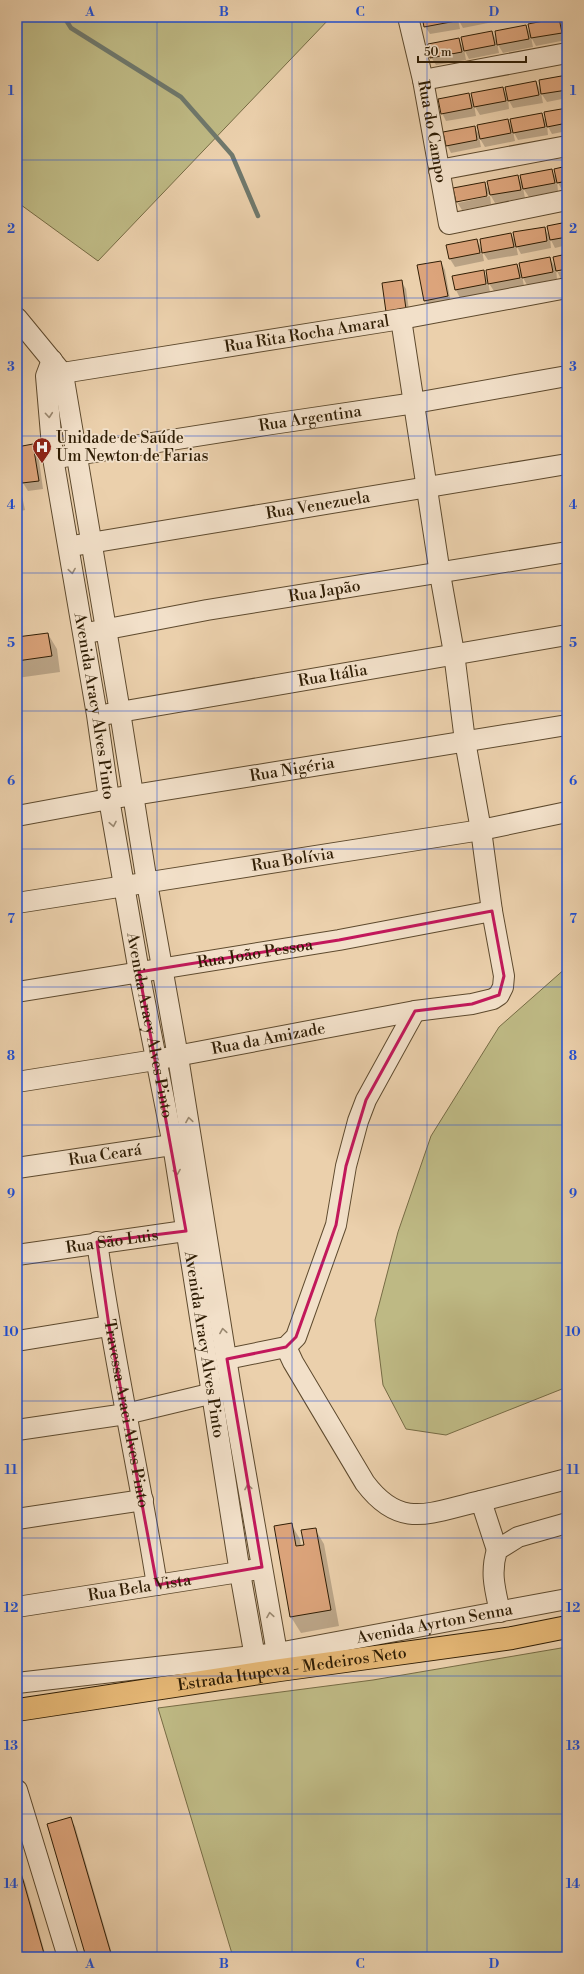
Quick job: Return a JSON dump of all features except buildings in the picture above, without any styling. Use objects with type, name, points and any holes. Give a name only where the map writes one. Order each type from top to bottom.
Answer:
[{"type":"main road","name":"Estrada Itupeva - Medeiros Neto","points":[[17,1710],[256,1665],[512,1638],[567,1628]]},
{"type":"street","name":"Rua do Campo","points":[[408,17],[422,80],[449,224],[567,200]]},
{"type":"street","points":[[422,80],[567,52]]},
{"type":"street","points":[[439,170],[567,146]]},
{"type":"street","name":"Rua Rita Rocha Amaral","points":[[53,370],[401,319],[567,288]]},
{"type":"street","points":[[17,318],[53,370]]},
{"type":"street","points":[[401,319],[415,403],[426,487],[454,653],[465,741],[481,830],[492,911]]},
{"type":"street","name":"Avenida Aracy Alves Pinto","points":[[53,370],[76,456],[120,712],[147,883],[207,1228],[227,1359],[222,1391],[240,1573],[256,1665]]},
{"type":"street","name":"Avenida Aracy Alves Pinto","points":[[53,370],[53,458],[139,972],[172,1145],[186,1231],[262,1567],[279,1662]]},
{"type":"street","name":"Rua Argentina","points":[[53,458],[76,456],[272,424],[415,403],[567,376]]},
{"type":"street","name":"Rua Venezuela","points":[[68,546],[567,464]]},
{"type":"street","name":"Rua Japão","points":[[82,634],[214,609],[440,574],[567,552]]},
{"type":"street","name":"Rua Itália","points":[[97,715],[454,653],[567,635]]},
{"type":"street","name":"Rua Nigéria","points":[[17,816],[133,795],[567,725]]},
{"type":"street","name":"Rua Bolívia","points":[[17,903],[481,830],[567,812]]},
{"type":"street","name":"Rua João Pessoa","points":[[17,992],[332,941],[492,911]]},
{"type":"street","name":"Rua da Amizade","points":[[17,1082],[178,1056],[415,1011],[493,999],[499,995],[503,987],[504,976],[492,911]]},
{"type":"street","points":[[227,1359],[286,1347],[296,1337],[302,1324],[336,1225],[346,1166],[358,1121],[366,1100],[415,1011]]},
{"type":"street","name":"Rua Ceará","points":[[17,1168],[192,1142]]},
{"type":"street","name":"Rua São Luis","points":[[17,1255],[97,1242],[207,1228]]},
{"type":"street","name":"Travessa Araci Alves Pinto","points":[[97,1242],[109,1326],[143,1500],[157,1585]]},
{"type":"street","points":[[17,1341],[109,1326]]},
{"type":"street","points":[[286,1347],[365,1484],[376,1498],[389,1508],[404,1514],[418,1514],[481,1501],[567,1479]]},
{"type":"street","points":[[17,1430],[126,1414],[222,1391]]},
{"type":"street","points":[[17,1519],[143,1500]]},
{"type":"street","points":[[481,1501],[497,1550],[492,1565],[494,1586],[500,1612]]},
{"type":"street","points":[[497,1550],[518,1536],[567,1523]]},
{"type":"street","name":"Rua Bela Vista","points":[[17,1607],[240,1573],[262,1567]]},
{"type":"street","name":"Avenida Ayrton Senna","points":[[279,1662],[500,1612],[567,1599]]},
{"type":"street","points":[[17,1684],[256,1665]]},
{"type":"street","points":[[17,1790],[68,1957]]},
{"type":"highlighted area","points":[[492,911],[504,976],[499,995],[472,1004],[415,1011],[366,1100],[346,1166],[336,1225],[296,1337],[286,1347],[227,1359],[262,1567],[157,1585],[109,1326],[97,1242],[186,1231],[139,972],[339,940]]},
{"type":"shaded area","points":[[17,17],[331,17],[98,261],[17,202]]},
{"type":"shaded area","points":[[567,967],[567,1387],[446,1435],[406,1429],[383,1385],[375,1320],[398,1232],[431,1136],[499,1027]]},
{"type":"shaded area","points":[[567,1647],[567,1957],[233,1957],[158,1708],[373,1680]]},
{"type":"waterway","points":[[64,17],[71,28],[181,97],[232,155],[258,216]]},
{"type":"place","name":"Unidade de Saúde Um Newton de Farias","points":[[42,464]]}]
